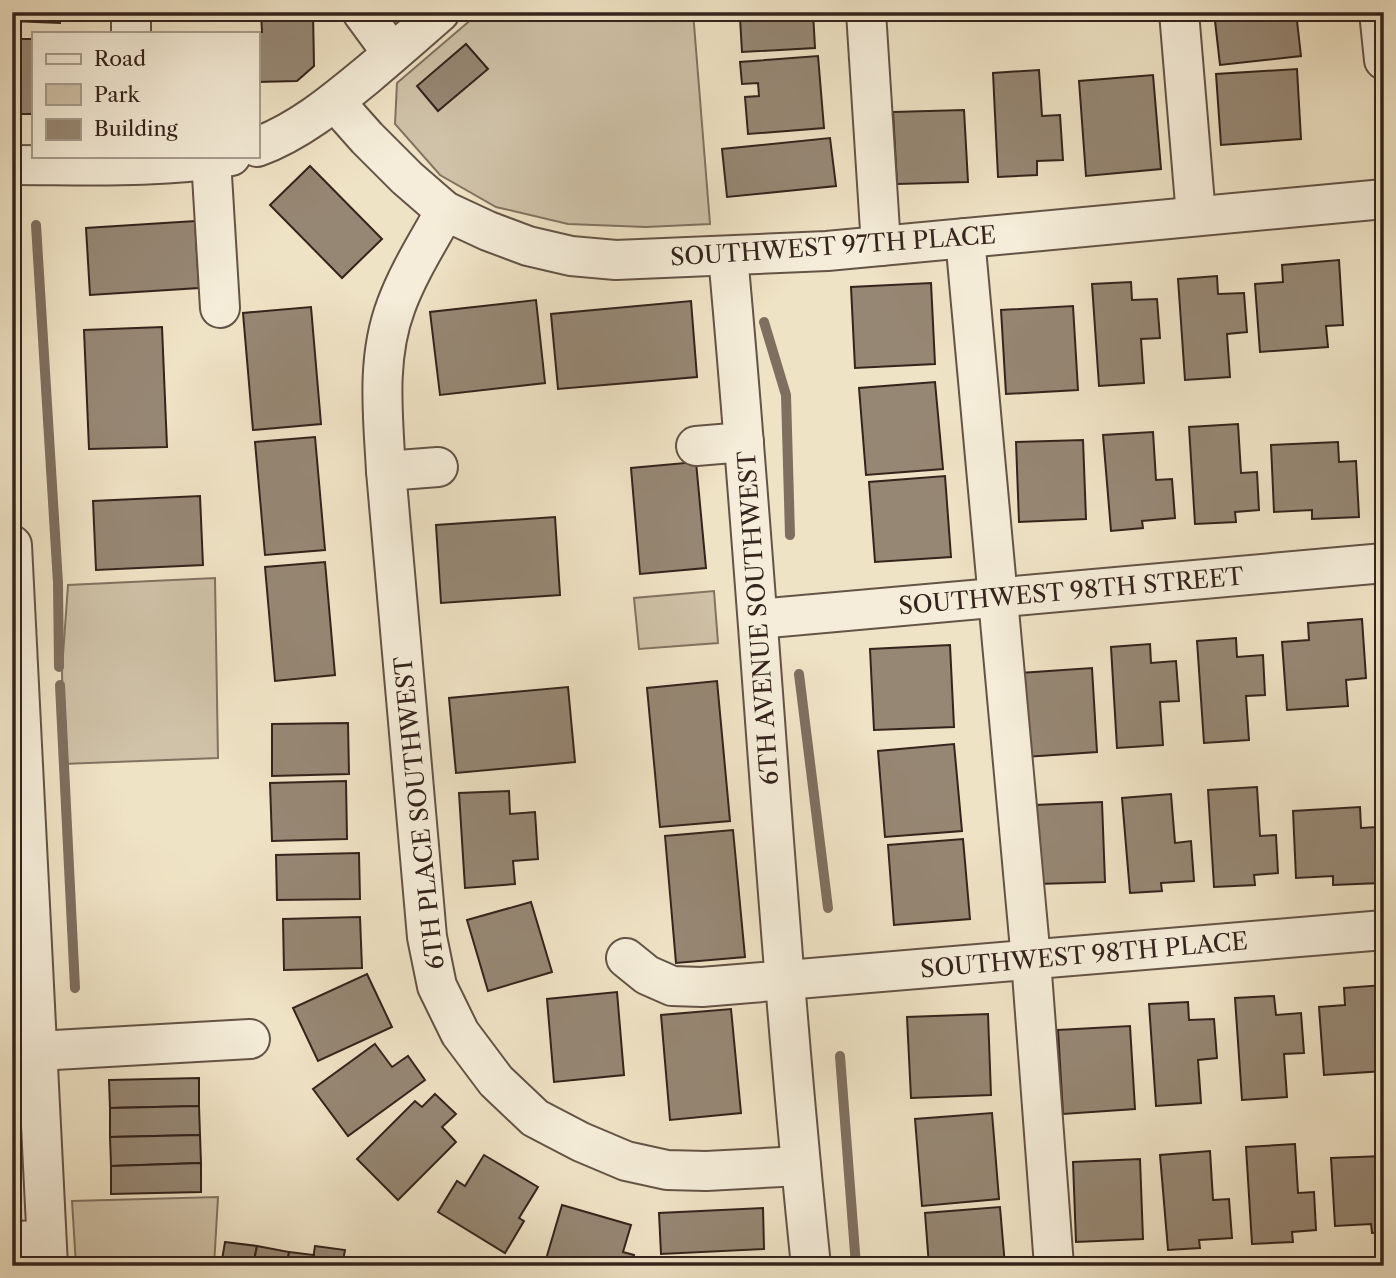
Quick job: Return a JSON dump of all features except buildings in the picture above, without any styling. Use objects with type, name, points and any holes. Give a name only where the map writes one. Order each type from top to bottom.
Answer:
[{"type":"street","points":[[131,12],[131,32]]},
{"type":"street","points":[[362,12],[393,53]]},
{"type":"street","points":[[259,147],[299,128],[335,102],[440,12]]},
{"type":"street","points":[[866,12],[881,246]]},
{"type":"street","points":[[1179,12],[1196,216]]},
{"type":"street","points":[[1379,12],[1384,60]]},
{"type":"street","name":"SOUTHWEST 97TH PLACE","points":[[335,102],[407,178],[445,211],[528,246],[571,256],[616,260],[827,251],[1384,198]]},
{"type":"street","points":[[12,165],[221,158],[220,308]]},
{"type":"street","name":"6TH PLACE SOUTHWEST","points":[[445,211],[409,276],[395,309],[383,369],[382,400],[427,937],[437,986],[460,1033],[496,1081],[535,1118],[581,1142],[626,1161],[667,1170],[706,1171],[801,1166]]},
{"type":"street","points":[[965,238],[1031,960],[1054,1266]]},
{"type":"street","name":"6TH AVENUE SOUTHWEST","points":[[728,256],[785,981],[811,1266]]},
{"type":"street","points":[[696,446],[744,442]]},
{"type":"street","points":[[386,471],[439,467]]},
{"type":"street","points":[[12,545],[23,985],[37,1051],[36,1249]]},
{"type":"street","name":"SOUTHWEST 98TH STREET","points":[[758,618],[1384,563]]},
{"type":"street","name":"SOUTHWEST 98TH PLACE","points":[[785,981],[1384,930]]},
{"type":"street","points":[[625,958],[647,975],[671,986],[702,987],[785,981]]},
{"type":"street","points":[[37,1051],[250,1039]]},
{"type":"green space","points":[[480,12],[693,12],[710,224],[646,227],[568,224],[496,207],[440,175],[395,124],[397,83]]},
{"type":"green space","points":[[215,578],[218,758],[63,764],[62,669],[68,585]]},
{"type":"green space","points":[[714,591],[718,643],[639,649],[634,598]]},
{"type":"green space","points":[[218,1197],[214,1266],[76,1266],[72,1201]]},
{"type":"waterway","points":[[36,225],[58,583],[59,667]]},
{"type":"waterway","points":[[764,322],[786,395],[790,535]]},
{"type":"waterway","points":[[799,674],[828,908]]},
{"type":"waterway","points":[[60,685],[75,988]]},
{"type":"waterway","points":[[840,1056],[856,1266]]}]
